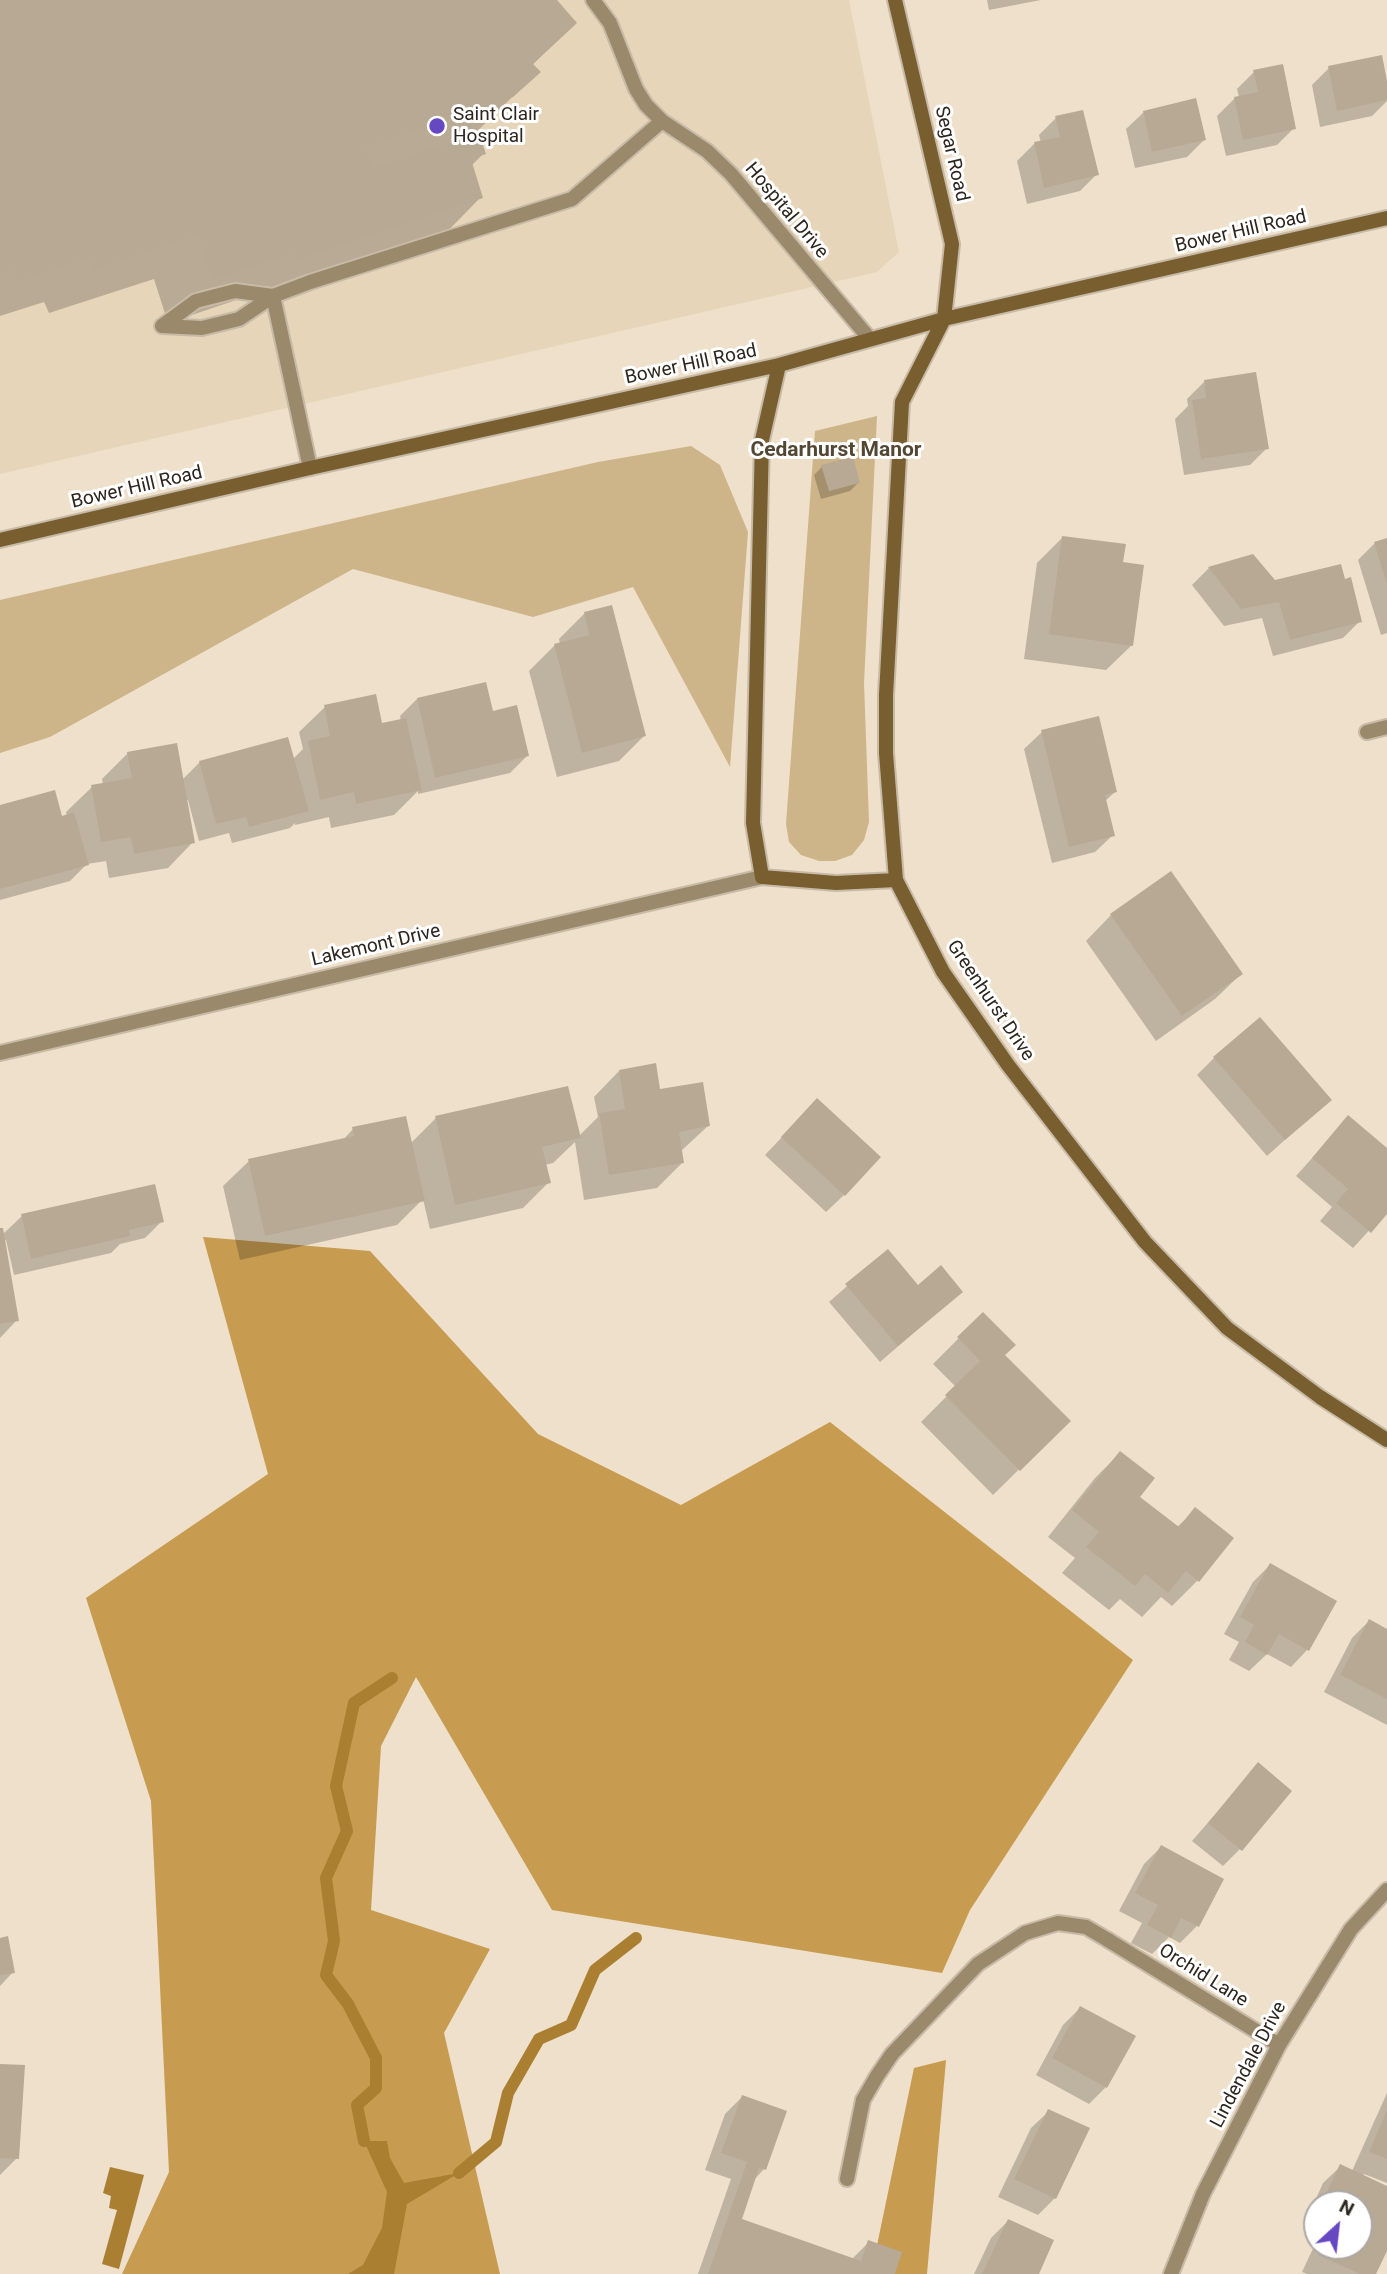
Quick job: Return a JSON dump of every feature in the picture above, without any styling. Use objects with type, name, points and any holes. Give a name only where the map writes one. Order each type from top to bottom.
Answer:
[{"type":"street","name":"Hospital Drive","points":[[593,0],[610,23],[636,89],[646,105],[662,121],[707,151],[731,174],[869,338]]},
{"type":"street","name":"Segar Road","points":[[895,0],[952,244],[944,319]]},
{"type":"street","points":[[273,296],[235,291],[196,301],[162,326],[202,328],[239,319],[273,296],[310,282],[572,199],[662,121]]},
{"type":"street","name":"Bower Hill Road","points":[[0,540],[310,468],[779,365],[944,319],[1387,218]]},
{"type":"street","points":[[273,296],[310,468]]},
{"type":"street","name":"Greenhurst Drive","points":[[944,319],[902,402],[886,695],[886,753],[896,880],[943,972],[1009,1065],[1145,1242],[1227,1328],[1320,1397],[1387,1440]]},
{"type":"street","points":[[762,877],[753,823],[760,620],[762,440],[779,365]]},
{"type":"street","points":[[1367,732],[1387,727]]},
{"type":"street","name":"Lakemont Drive","points":[[0,1053],[762,877],[836,883],[896,880]]},
{"type":"street","name":"Lindendale Drive","points":[[1171,2274],[1203,2194],[1279,2045],[1351,1929],[1387,1890]]},
{"type":"street","name":"Orchid Lane","points":[[847,2179],[863,2100],[892,2054],[978,1964],[1025,1933],[1058,1923],[1086,1927],[1279,2045]]},
{"type":"shaded area","name":"Saint Clair Hospital","points":[[0,0],[849,0],[899,252],[877,272],[0,474]]},
{"type":"shaded area","points":[[877,416],[864,683],[869,822],[864,840],[852,855],[835,861],[819,861],[801,855],[789,842],[786,824],[815,431]]},
{"type":"shaded area","points":[[691,446],[720,465],[748,532],[730,767],[633,587],[533,617],[353,569],[50,737],[0,753],[0,600],[598,462]]},
{"type":"shaded area","points":[[203,1237],[370,1251],[538,1434],[681,1505],[830,1422],[1133,1660],[970,1910],[942,1973],[552,1910],[416,1677],[381,1746],[371,1910],[490,1949],[444,2033],[500,2274],[122,2274],[169,2172],[151,1801],[86,1598],[268,1474]]},
{"type":"shaded area","points":[[946,2060],[927,2274],[871,2274],[914,2068]]},
{"type":"shaded area","points":[[364,2141],[387,2141],[390,2158],[404,2183],[459,2173],[407,2204],[394,2274],[348,2274],[363,2265],[382,2228],[387,2192]]},
{"type":"shaded area","points":[[110,2167],[144,2175],[119,2269],[102,2264],[117,2210],[109,2208],[111,2196],[103,2193]]},
{"type":"building","points":[[0,0],[557,0],[577,23],[533,64],[541,72],[513,97],[364,147],[372,169],[479,134],[486,154],[471,159],[483,198],[294,260],[292,253],[212,279],[199,235],[94,270],[89,258],[17,282],[14,268],[0,273]]},
{"type":"building","points":[[1382,55],[1387,100],[1337,111],[1328,66]]},
{"type":"building","points":[[1283,64],[1296,129],[1243,140],[1234,97],[1258,92],[1253,70]]},
{"type":"building","points":[[1196,98],[1206,140],[1152,152],[1143,111]]},
{"type":"building","points":[[1083,110],[1099,175],[1044,188],[1034,142],[1060,137],[1055,116]]},
{"type":"building","points":[[1256,372],[1269,449],[1201,459],[1192,400],[1206,398],[1204,380]]},
{"type":"building","points":[[853,457],[860,483],[829,491],[821,465]]},
{"type":"building","points":[[1062,536],[1126,544],[1123,562],[1144,565],[1133,646],[1049,634]]},
{"type":"building","points":[[1387,538],[1387,582],[1386,582],[1374,542]]},
{"type":"building","points":[[1253,554],[1275,580],[1341,564],[1345,579],[1351,577],[1362,622],[1290,640],[1279,602],[1241,609],[1208,567]]},
{"type":"building","points":[[612,605],[646,736],[582,753],[554,644],[589,635],[584,612]]},
{"type":"building","points":[[486,682],[493,711],[517,705],[529,756],[435,778],[417,698]]},
{"type":"building","points":[[376,694],[382,723],[406,718],[422,790],[356,804],[354,792],[320,800],[308,741],[330,736],[324,705]]},
{"type":"building","points":[[1099,716],[1117,792],[1105,795],[1115,836],[1069,847],[1041,730]]},
{"type":"building","points":[[288,737],[309,811],[249,827],[246,817],[216,824],[199,761]]},
{"type":"building","points":[[177,743],[195,843],[134,854],[131,837],[101,842],[91,785],[132,778],[127,752]]},
{"type":"building","points":[[55,790],[62,816],[74,812],[89,865],[0,889],[0,805]]},
{"type":"building","points":[[1171,871],[1243,974],[1182,1016],[1110,914]]},
{"type":"building","points":[[1260,1017],[1332,1100],[1285,1140],[1213,1057]]},
{"type":"building","points":[[656,1063],[660,1089],[703,1082],[710,1126],[679,1132],[684,1163],[609,1175],[599,1113],[625,1109],[619,1070]]},
{"type":"building","points":[[568,1086],[581,1138],[542,1147],[551,1183],[455,1205],[435,1116]]},
{"type":"building","points":[[817,1098],[881,1157],[845,1196],[781,1137]]},
{"type":"building","points":[[1348,1115],[1387,1148],[1387,1214],[1371,1233],[1336,1203],[1348,1189],[1312,1158]]},
{"type":"building","points":[[406,1116],[425,1201],[265,1236],[248,1159],[354,1136],[352,1127]]},
{"type":"building","points":[[155,1184],[164,1222],[129,1230],[130,1236],[31,1259],[21,1214]]},
{"type":"building","points":[[0,1228],[3,1228],[19,1321],[0,1324]]},
{"type":"building","points":[[888,1249],[918,1285],[941,1265],[963,1292],[898,1346],[845,1284]]},
{"type":"building","points":[[983,1312],[1016,1345],[1005,1355],[1071,1421],[1020,1471],[945,1395],[980,1361],[957,1337]]},
{"type":"building","points":[[1120,1451],[1155,1478],[1140,1497],[1179,1527],[1195,1507],[1234,1538],[1199,1582],[1186,1571],[1168,1593],[1145,1574],[1135,1586],[1086,1547],[1099,1532],[1072,1510]]},
{"type":"building","points":[[1270,1563],[1337,1601],[1309,1651],[1279,1634],[1267,1655],[1245,1642],[1254,1625],[1240,1617]]},
{"type":"building","points":[[1369,1619],[1387,1629],[1387,1699],[1340,1675]]},
{"type":"building","points":[[1258,1762],[1292,1791],[1242,1851],[1208,1823]]},
{"type":"building","points":[[1161,1845],[1224,1879],[1199,1927],[1181,1918],[1171,1938],[1147,1925],[1158,1905],[1135,1893]]},
{"type":"building","points":[[8,1936],[15,1973],[0,1975],[0,1938]]},
{"type":"building","points":[[1080,2006],[1136,2036],[1107,2088],[1052,2058]]},
{"type":"building","points":[[0,2064],[25,2065],[19,2159],[0,2158]]},
{"type":"building","points":[[742,2095],[787,2111],[766,2170],[759,2168],[742,2219],[861,2261],[868,2240],[902,2252],[895,2274],[708,2274],[747,2162],[721,2153]]},
{"type":"building","points":[[1048,2109],[1090,2128],[1056,2199],[1014,2179]]},
{"type":"building","points":[[1387,2110],[1387,2159],[1369,2152]]},
{"type":"building","points":[[1340,2164],[1387,2186],[1387,2251],[1376,2274],[1360,2274],[1329,2260],[1373,2260],[1373,2190],[1328,2190]]},
{"type":"building","points":[[1008,2219],[1054,2240],[1039,2274],[982,2274]]},
{"type":"waterway","points":[[364,2141],[357,2105],[376,2088],[376,2058],[348,2004],[326,1975],[334,1941],[326,1878],[347,1831],[336,1786],[354,1703],[392,1678]]},
{"type":"waterway","points":[[459,2173],[496,2142],[508,2093],[539,2039],[571,2025],[595,1970],[636,1938]]},
{"type":"place","name":"Saint Clair Hospital","points":[[437,126]]},
{"type":"district","name":"Cedarhurst Manor","points":[[836,451]]}]
